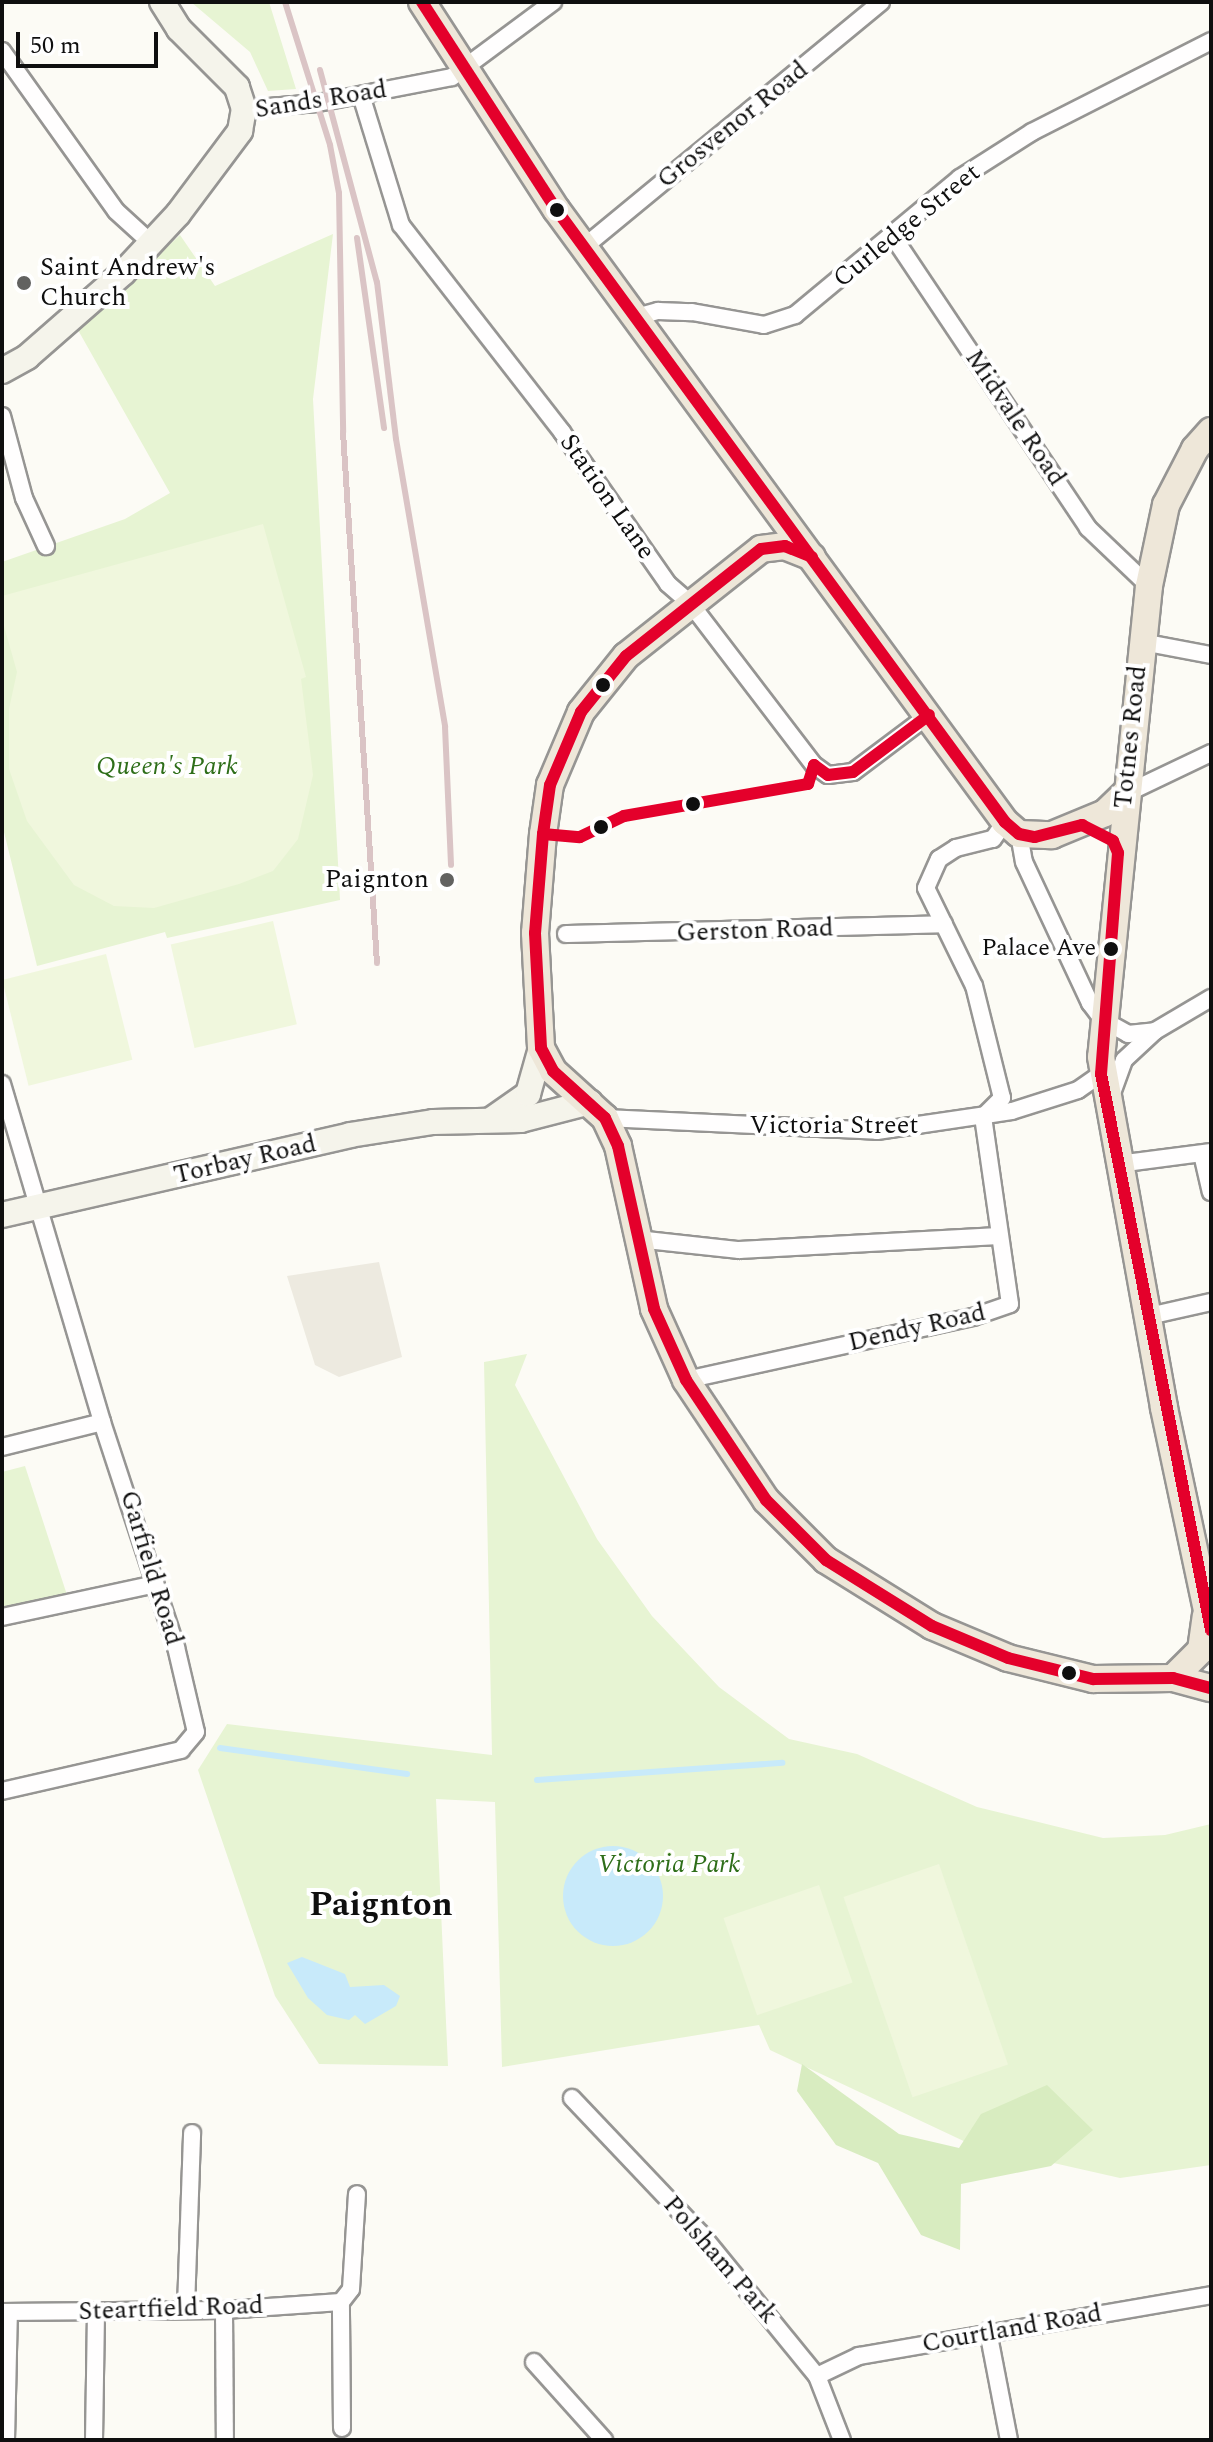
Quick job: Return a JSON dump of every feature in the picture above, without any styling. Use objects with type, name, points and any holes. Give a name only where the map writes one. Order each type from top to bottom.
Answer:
[{"type":"main road","points":[[162,2],[179,29],[237,87],[244,109]]},
{"type":"main road","points":[[422,2],[633,318],[1012,828],[1052,835],[1082,825],[1125,794]]},
{"type":"main road","name":"Sands Road","points":[[2,371],[86,309],[151,243],[240,131],[244,109]]},
{"type":"main road","name":"Totnes Road","points":[[1209,1623],[1107,1111],[1101,1065],[1118,853],[1149,586],[1166,505],[1195,449],[1211,431]]},
{"type":"main road","points":[[761,549],[774,506]]},
{"type":"main road","points":[[812,557],[785,546],[761,549],[690,603],[601,683],[581,712],[550,785],[535,933],[541,1048],[553,1071],[598,1110],[618,1146],[654,1309],[686,1380],[766,1500],[826,1560],[897,1606],[1008,1658],[1063,1674],[1173,1678],[1211,1688]]},
{"type":"main road","points":[[1082,825],[1113,841],[1118,853]]},
{"type":"main road","name":"Torbay Road","points":[[489,1120],[528,1094],[541,1048]]},
{"type":"main road","name":"Torbay Road","points":[[2,1215],[350,1135],[598,1110]]},
{"type":"main road","points":[[1173,1678],[1201,1650],[1209,1623]]},
{"type":"street","name":"Sands Road","points":[[244,109],[266,111],[452,77],[553,2]]},
{"type":"street","name":"Grosvenor Road","points":[[584,247],[881,2]]},
{"type":"street","name":"Curledge Street","points":[[633,318],[658,311],[692,312],[753,324],[779,322],[894,238],[960,178],[1032,132],[1211,41]]},
{"type":"street","points":[[2,51],[29,96],[116,211],[151,243]]},
{"type":"street","name":"Station Lane","points":[[361,95],[401,225],[562,432],[668,584],[690,603],[814,765],[828,775],[853,772],[929,715]]},
{"type":"street","name":"Midvale Road","points":[[894,238],[1088,528],[1149,586]]},
{"type":"street","points":[[2,416],[24,498],[46,546]]},
{"type":"street","points":[[1142,642],[1211,656]]},
{"type":"street","points":[[1125,794],[1211,753]]},
{"type":"street","points":[[983,1117],[1002,1098],[974,986],[926,888],[929,872],[956,848],[993,839],[1012,828],[1024,862],[1090,1003],[1103,1020],[1128,1034],[1155,1031]]},
{"type":"street","name":"Gerston Road","points":[[566,934],[944,924]]},
{"type":"street","points":[[1107,1111],[1124,1060],[1155,1031],[1211,998]]},
{"type":"street","name":"Victoria Street","points":[[598,1110],[877,1131],[983,1117],[1078,1090],[1101,1065]]},
{"type":"street","name":"Garfield Road","points":[[2,1084],[102,1422],[194,1711],[192,1741],[181,1750],[2,1791]]},
{"type":"street","name":"Dendy Road","points":[[686,1380],[973,1317],[1010,1304],[983,1117]]},
{"type":"street","points":[[1118,1164],[1206,1153],[1211,1192]]},
{"type":"street","points":[[637,1239],[739,1250],[999,1236]]},
{"type":"street","points":[[1149,1316],[1211,1302]]},
{"type":"street","points":[[2,1447],[102,1422]]},
{"type":"street","points":[[2,1617],[156,1584]]},
{"type":"street","points":[[1173,1678],[1211,1672]]},
{"type":"street","name":"Polsham Park","points":[[572,2098],[701,2234],[817,2376],[842,2440]]},
{"type":"street","points":[[186,2308],[192,2133]]},
{"type":"street","points":[[342,2428],[341,2302],[351,2289],[357,2194]]},
{"type":"street","name":"Courtland Road","points":[[817,2376],[859,2356],[988,2331],[1211,2295]]},
{"type":"street","name":"Steartfield Road","points":[[5,2312],[224,2310],[341,2302]]},
{"type":"street","points":[[224,2310],[225,2440]]},
{"type":"street","points":[[5,2312],[6,2440]]},
{"type":"street","points":[[94,2440],[96,2312]]},
{"type":"street","points":[[988,2331],[1009,2440]]},
{"type":"street","points":[[534,2362],[604,2440]]},
{"type":"green space","points":[[191,2],[269,2],[296,89],[268,91],[250,52]]},
{"type":"green space","name":"Queen's Park","points":[[333,234],[313,399],[340,900],[167,938],[165,932],[37,966],[2,824],[2,562],[125,519],[170,493],[78,330],[180,235],[215,286]]},
{"type":"green space","points":[[263,524],[306,677],[301,679],[313,775],[298,839],[273,871],[239,884],[154,908],[114,906],[74,885],[27,821],[9,769],[9,709],[17,672],[2,619],[2,596]]},
{"type":"green space","points":[[273,921],[297,1024],[195,1048],[171,945]]},
{"type":"green space","points":[[106,954],[132,1060],[29,1086],[2,980]]},
{"type":"green space","name":"Victoria Park","points":[[527,1354],[515,1385],[597,1539],[652,1616],[719,1687],[789,1739],[857,1754],[977,1807],[1103,1838],[1165,1835],[1211,1824],[1211,2165],[1120,2178],[970,2144],[770,2050],[759,2025],[502,2067],[495,1802],[436,1799],[448,2066],[319,2064],[275,1996],[198,1770],[227,1724],[492,1755],[484,1362]]},
{"type":"green space","points":[[25,1466],[67,1595],[2,1609],[2,1472]]},
{"type":"green space","points":[[939,1864],[1008,2064],[913,2097],[844,1897]]},
{"type":"green space","points":[[819,1885],[853,1982],[757,2015],[724,1918]]},
{"type":"green space","points":[[802,2064],[899,2134],[959,2148],[981,2114],[1047,2085],[1093,2130],[1051,2166],[961,2184],[960,2250],[921,2235],[878,2163],[836,2145],[797,2091]]},
{"type":"shaded area","points":[[379,1262],[402,1357],[339,1377],[315,1365],[287,1276]]},
{"type":"water","points":[[603,1846],[623,1846],[649,1860],[660,1877],[663,1896],[660,1915],[649,1932],[623,1946],[603,1946],[585,1938],[571,1924],[563,1906],[563,1886],[571,1868],[585,1854]]},
{"type":"water","points":[[302,1957],[345,1974],[350,1987],[384,1985],[400,1996],[396,2006],[365,2024],[355,2015],[349,2020],[327,2015],[308,1998],[287,1963]]},
{"type":"waterway","points":[[220,1748],[407,1774]]},
{"type":"waterway","points":[[537,1780],[782,1763]]},
{"type":"railway","points":[[285,2],[330,145],[339,193],[343,432],[377,963]]},
{"type":"railway","points":[[320,70],[377,282],[396,439],[445,727],[451,865]]},
{"type":"railway","points":[[357,238],[384,428]]},
{"type":"transit line","points":[[422,2],[556,209],[1005,822],[1019,834],[1035,837],[1082,825],[1113,841],[1118,853],[1101,1074],[1211,1630]]},
{"type":"transit line","points":[[812,557],[785,546],[761,549],[626,656],[581,712],[550,785],[543,834],[535,933],[541,1048],[553,1071],[605,1118],[618,1146],[654,1309],[686,1380],[766,1500],[826,1560],[932,1626],[1008,1658],[1093,1679],[1173,1678],[1211,1688]]},
{"type":"transit line","points":[[814,765],[828,775],[853,772],[929,715]]},
{"type":"transit line","points":[[543,834],[580,837],[624,816],[808,784],[814,765]]},
{"type":"place","name":"Saint Andrew's Church","points":[[24,283]]},
{"type":"place","name":"Paignton","points":[[447,880]]},
{"type":"place","name":"Palace Ave","points":[[1111,949]]},
{"type":"district","name":"Paignton","points":[[381,1906]]}]
